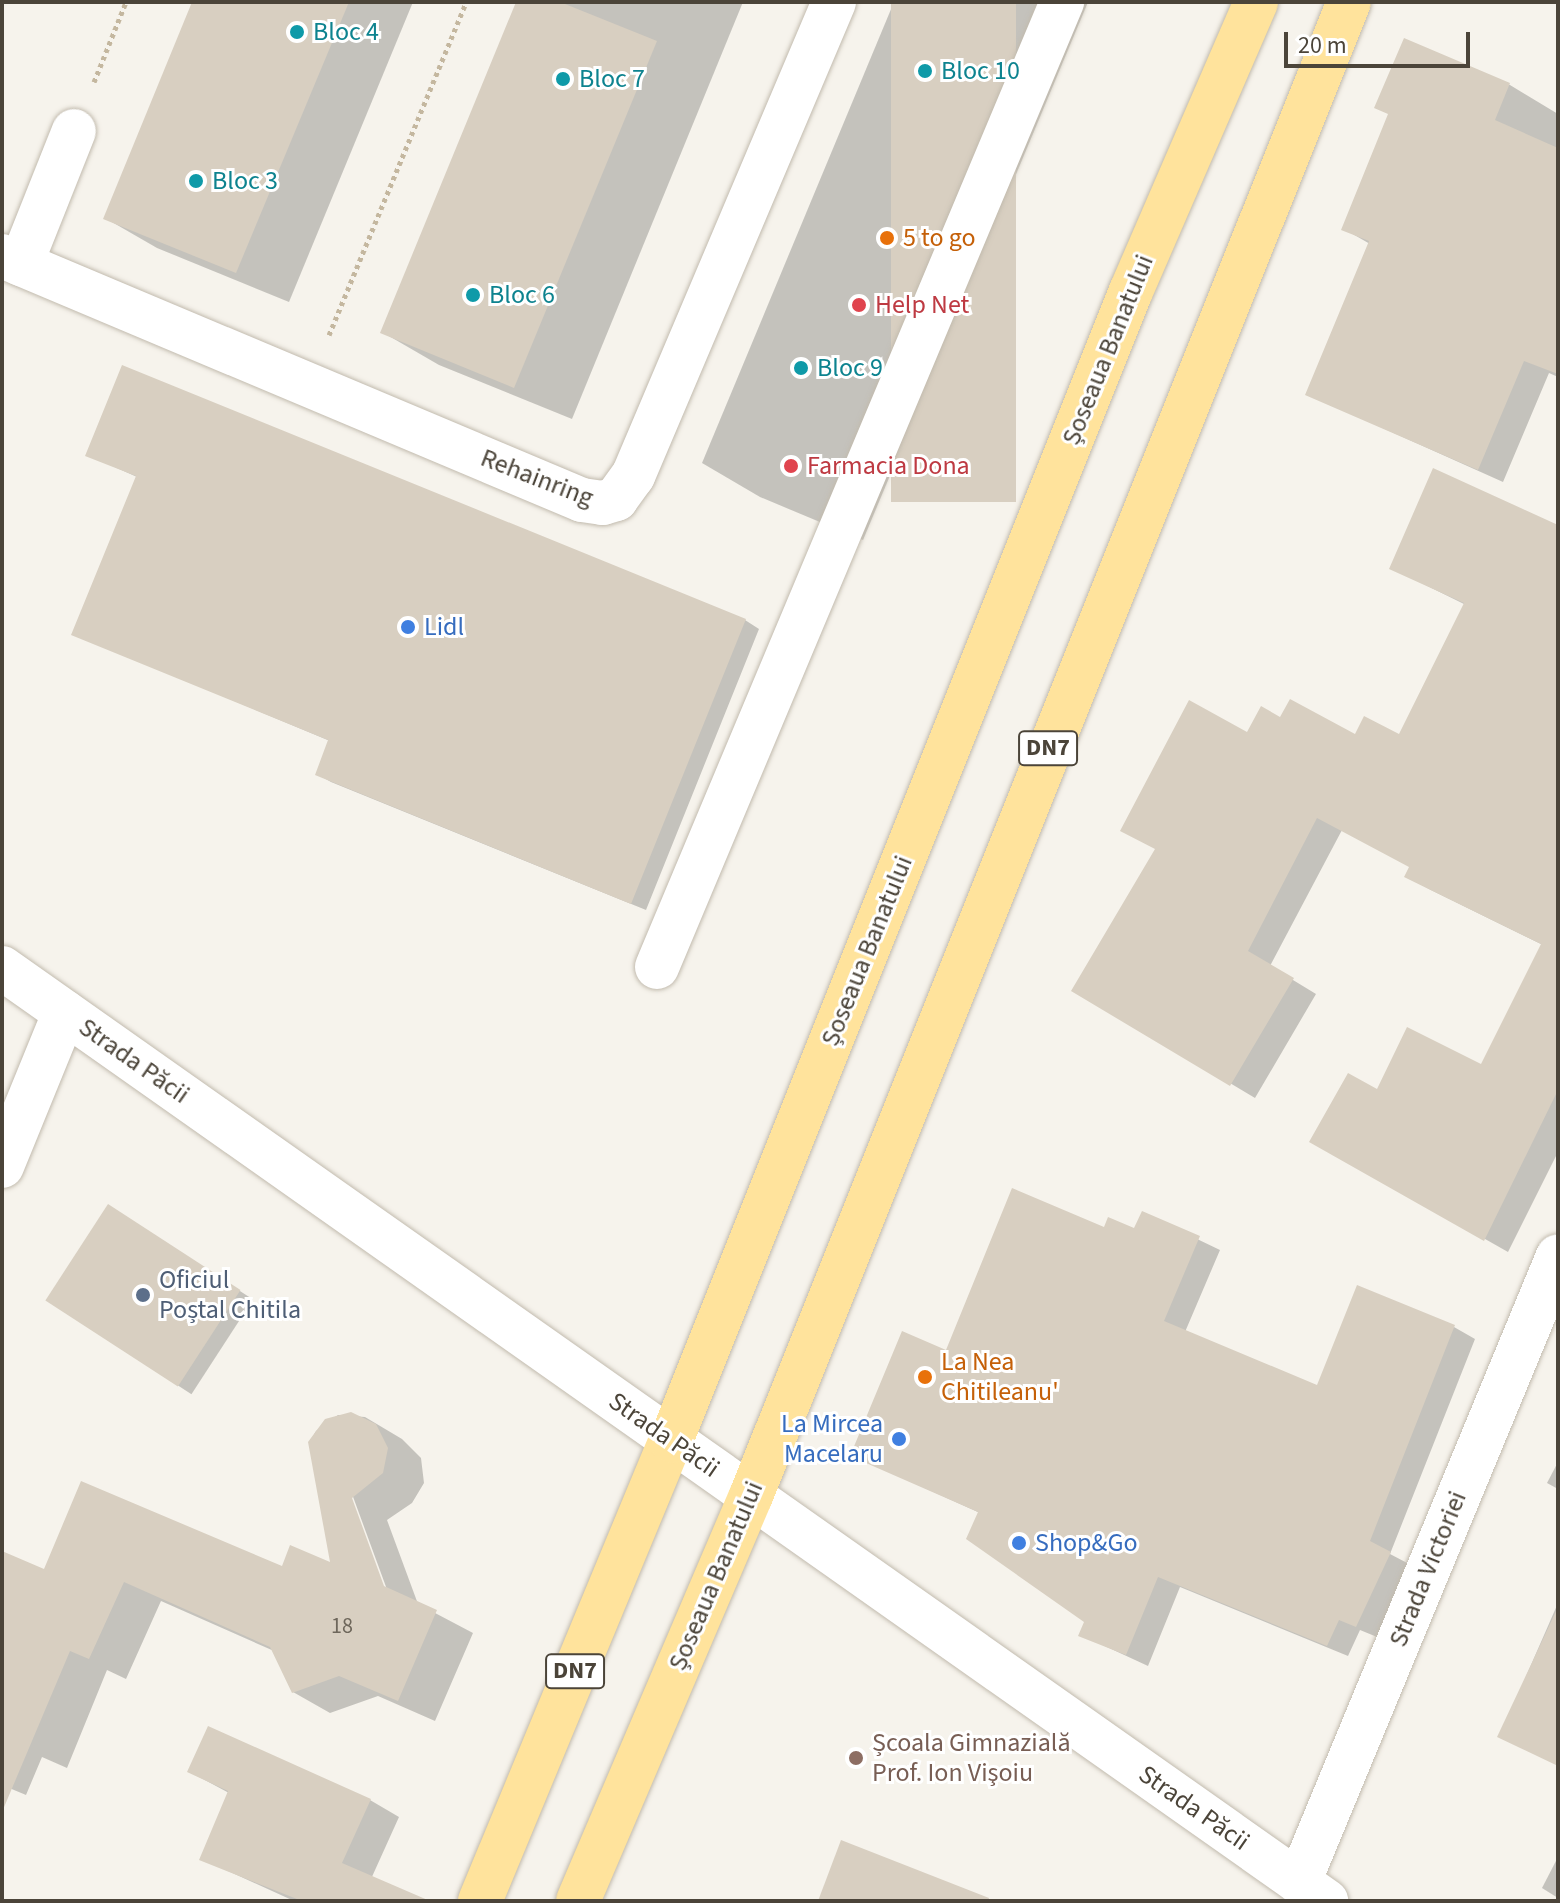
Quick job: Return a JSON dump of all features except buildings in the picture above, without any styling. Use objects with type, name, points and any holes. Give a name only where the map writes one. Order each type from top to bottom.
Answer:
[{"type":"main road","name":"Șoseaua Banatului","points":[[480,1901],[671,1441],[1131,291],[1256,2]]},
{"type":"main road","name":"Șoseaua Banatului","points":[[578,1901],[751,1496],[1349,2]]},
{"type":"street","name":"Rehainring","points":[[12,260],[582,500],[603,503],[616,499],[633,476],[834,2]]},
{"type":"street","points":[[657,967],[1062,2]]},
{"type":"street","points":[[12,260],[74,131]]},
{"type":"street","name":"Strada Păcii","points":[[2,968],[1312,1892]]},
{"type":"street","points":[[2,1166],[65,1012]]},
{"type":"street","name":"Strada Victoriei","points":[[1312,1892],[1558,1256]]},
{"type":"path","points":[[74,131],[126,2]]},
{"type":"path","points":[[309,384],[466,2]]},
{"type":"place","name":"Bloc 4","points":[[297,32]]},
{"type":"place","name":"Bloc 10","points":[[925,71]]},
{"type":"place","name":"Bloc 7","points":[[563,79]]},
{"type":"place","name":"Bloc 3","points":[[196,181]]},
{"type":"place","name":"5 to go","points":[[887,238]]},
{"type":"place","name":"Bloc 6","points":[[473,295]]},
{"type":"place","name":"Help Net","points":[[859,305]]},
{"type":"place","name":"Bloc 9","points":[[801,368]]},
{"type":"place","name":"Farmacia Dona","points":[[791,466]]},
{"type":"place","name":"Lidl","points":[[408,627]]},
{"type":"place","name":"Oficiul Poștal Chitila","points":[[143,1295]]},
{"type":"place","name":"La Nea Chitileanu'","points":[[925,1377]]},
{"type":"place","name":"La Mircea Macelaru","points":[[899,1439]]},
{"type":"place","name":"Shop&Go","points":[[1019,1543]]},
{"type":"place","name":"Școala Gimnazială Prof. Ion Vişoiu","points":[[856,1758]]}]
